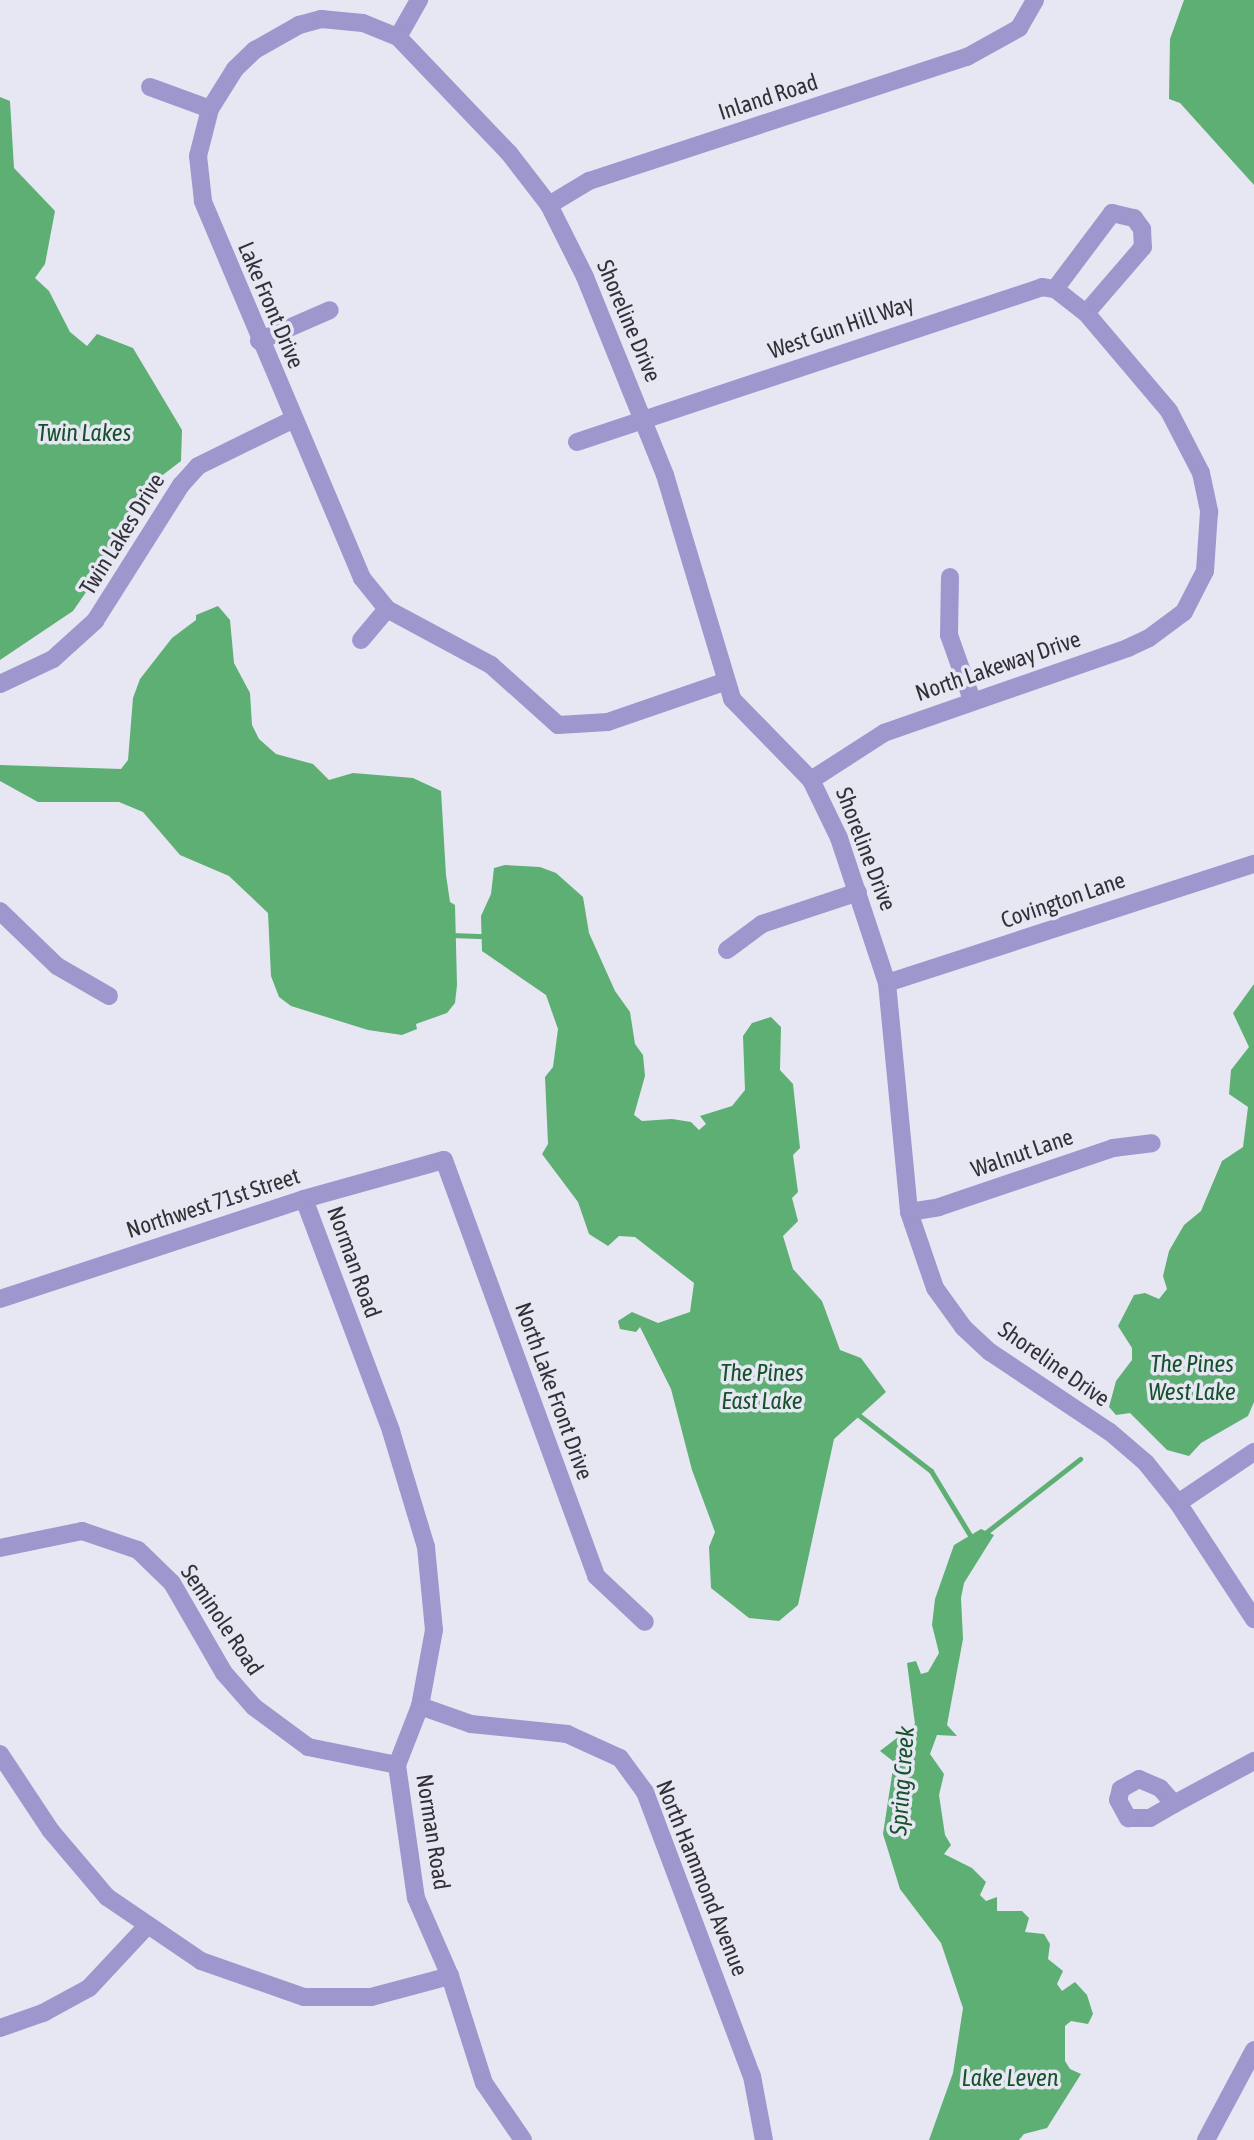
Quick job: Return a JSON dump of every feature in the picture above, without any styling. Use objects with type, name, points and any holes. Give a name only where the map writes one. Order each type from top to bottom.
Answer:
[{"type":"street","points":[[398,37],[419,0]]},
{"type":"street","name":"Inland Road","points":[[549,205],[589,181],[967,57],[1018,28],[1035,0]]},
{"type":"street","name":"Lake Front Drive","points":[[398,37],[342,19],[299,25],[256,50],[235,69],[209,109],[198,156],[203,201],[346,550],[362,578],[387,609],[491,665],[545,718],[573,727],[608,722],[724,682]]},
{"type":"street","name":"Shoreline Drive","points":[[398,37],[509,153],[549,205],[584,277],[644,419],[684,537],[724,682],[740,710],[811,780],[829,812],[887,983],[909,1212],[922,1262],[964,1328],[1000,1360],[1127,1446],[1178,1503],[1254,1619]]},
{"type":"street","points":[[150,87],[209,109]]},
{"type":"street","points":[[1112,212],[1134,218],[1142,229],[1143,247],[1086,313],[1055,289],[1112,212]]},
{"type":"street","name":"West Gun Hill Way","points":[[577,442],[1026,291],[1055,289]]},
{"type":"street","points":[[259,341],[330,310]]},
{"type":"street","name":"North Lakeway Drive","points":[[811,780],[884,733],[1149,638],[1184,612],[1195,595],[1210,545],[1201,473],[1169,411],[1086,313]]},
{"type":"street","name":"Twin Lakes Drive","points":[[0,684],[53,659],[96,621],[181,485],[198,466],[292,420]]},
{"type":"street","points":[[950,577],[949,635],[972,700]]},
{"type":"street","points":[[361,640],[387,609]]},
{"type":"street","name":"Covington Lane","points":[[887,983],[1254,864]]},
{"type":"street","points":[[727,950],[762,925],[858,892]]},
{"type":"street","points":[[2,915],[57,966],[109,996]]},
{"type":"street","name":"Walnut Lane","points":[[909,1212],[939,1207],[1113,1148],[1152,1143]]},
{"type":"street","name":"Northwest 71st Street","points":[[0,1299],[304,1199],[443,1160]]},
{"type":"street","name":"North Lake Front Drive","points":[[443,1160],[596,1576],[645,1622]]},
{"type":"street","name":"Norman Road","points":[[304,1199],[391,1432],[426,1547],[434,1630],[420,1706],[397,1765],[416,1898],[450,1976],[484,2083],[523,2140]]},
{"type":"street","points":[[1178,1503],[1254,1452]]},
{"type":"street","name":"Seminole Road","points":[[0,1548],[82,1531],[138,1550],[172,1583],[223,1673],[254,1707],[308,1747],[397,1765]]},
{"type":"street","name":"North Hammond Avenue","points":[[420,1706],[471,1724],[567,1734],[620,1758],[645,1792],[655,1818],[752,2076],[764,2140]]},
{"type":"street","points":[[0,1754],[51,1831],[99,1888],[201,1961],[304,1997],[371,1997],[450,1976]]},
{"type":"street","points":[[1174,1804],[1254,1761]]},
{"type":"street","points":[[0,2028],[43,2013],[89,1988],[148,1925]]},
{"type":"street","points":[[1206,2140],[1254,2050]]},
{"type":"water","points":[[1184,0],[1254,0],[1254,185],[1180,103],[1169,99],[1170,39]]},
{"type":"water","name":"Twin Lakes","points":[[0,97],[10,101],[14,168],[55,211],[45,264],[35,278],[49,291],[70,332],[87,346],[97,334],[133,348],[182,430],[181,461],[151,484],[118,546],[73,611],[0,660]]},
{"type":"water","points":[[218,606],[230,620],[234,663],[250,693],[252,725],[259,739],[276,754],[313,764],[329,780],[353,773],[413,778],[441,791],[446,875],[450,902],[455,905],[457,985],[455,1003],[447,1013],[416,1024],[417,1029],[402,1035],[368,1030],[291,1006],[279,997],[271,976],[268,913],[229,876],[180,855],[143,812],[119,802],[38,802],[0,781],[0,765],[121,769],[128,760],[133,698],[140,679],[172,638],[196,620],[196,615]]},
{"type":"water","name":"The Pines East Lake","points":[[505,865],[540,867],[556,873],[583,897],[589,933],[615,991],[630,1012],[635,1044],[643,1055],[645,1076],[634,1115],[642,1121],[672,1119],[691,1122],[699,1130],[706,1124],[700,1116],[732,1106],[745,1090],[743,1036],[752,1023],[771,1017],[781,1027],[780,1070],[793,1084],[800,1148],[793,1155],[798,1192],[792,1198],[798,1221],[783,1236],[793,1269],[822,1301],[840,1350],[861,1358],[886,1392],[834,1439],[798,1605],[779,1621],[749,1618],[711,1588],[709,1547],[715,1532],[692,1470],[671,1389],[640,1327],[636,1332],[620,1329],[618,1321],[632,1312],[658,1323],[690,1312],[694,1283],[635,1237],[619,1236],[608,1246],[589,1234],[578,1202],[542,1154],[548,1144],[545,1077],[553,1067],[558,1029],[546,995],[482,951],[481,916],[491,894],[494,868]]},
{"type":"water","name":"The Pines West Lake","points":[[1254,984],[1254,1402],[1248,1416],[1201,1443],[1189,1456],[1167,1450],[1130,1413],[1116,1415],[1109,1407],[1116,1381],[1132,1360],[1132,1348],[1118,1326],[1134,1295],[1145,1293],[1159,1299],[1167,1289],[1163,1276],[1169,1251],[1184,1225],[1201,1211],[1222,1161],[1243,1147],[1248,1107],[1229,1094],[1231,1070],[1249,1047],[1233,1013]]},
{"type":"water","name":"Lake Leven","points":[[981,1529],[994,1535],[964,1583],[961,1598],[963,1639],[947,1725],[957,1736],[937,1735],[930,1754],[944,1774],[939,1795],[945,1835],[951,1845],[944,1854],[972,1868],[986,1882],[980,1895],[986,1901],[997,1897],[997,1911],[1022,1911],[1029,1918],[1025,1932],[1044,1934],[1050,1944],[1048,1959],[1063,1971],[1057,1984],[1062,1991],[1075,1982],[1087,1995],[1093,2014],[1088,2024],[1071,2021],[1065,2026],[1065,2061],[1070,2069],[1081,2074],[1047,2128],[1024,2134],[1019,2140],[929,2140],[953,2073],[963,2008],[941,1943],[900,1889],[883,1834],[894,1762],[880,1751],[915,1724],[907,1663],[916,1661],[921,1674],[928,1672],[939,1653],[932,1625],[935,1599],[954,1545]]},
{"type":"waterway","points":[[450,935],[486,936]]},
{"type":"waterway","points":[[856,1413],[931,1471],[973,1540]]},
{"type":"waterway","name":"Spring Creek","points":[[984,1534],[1080,1459]]}]
